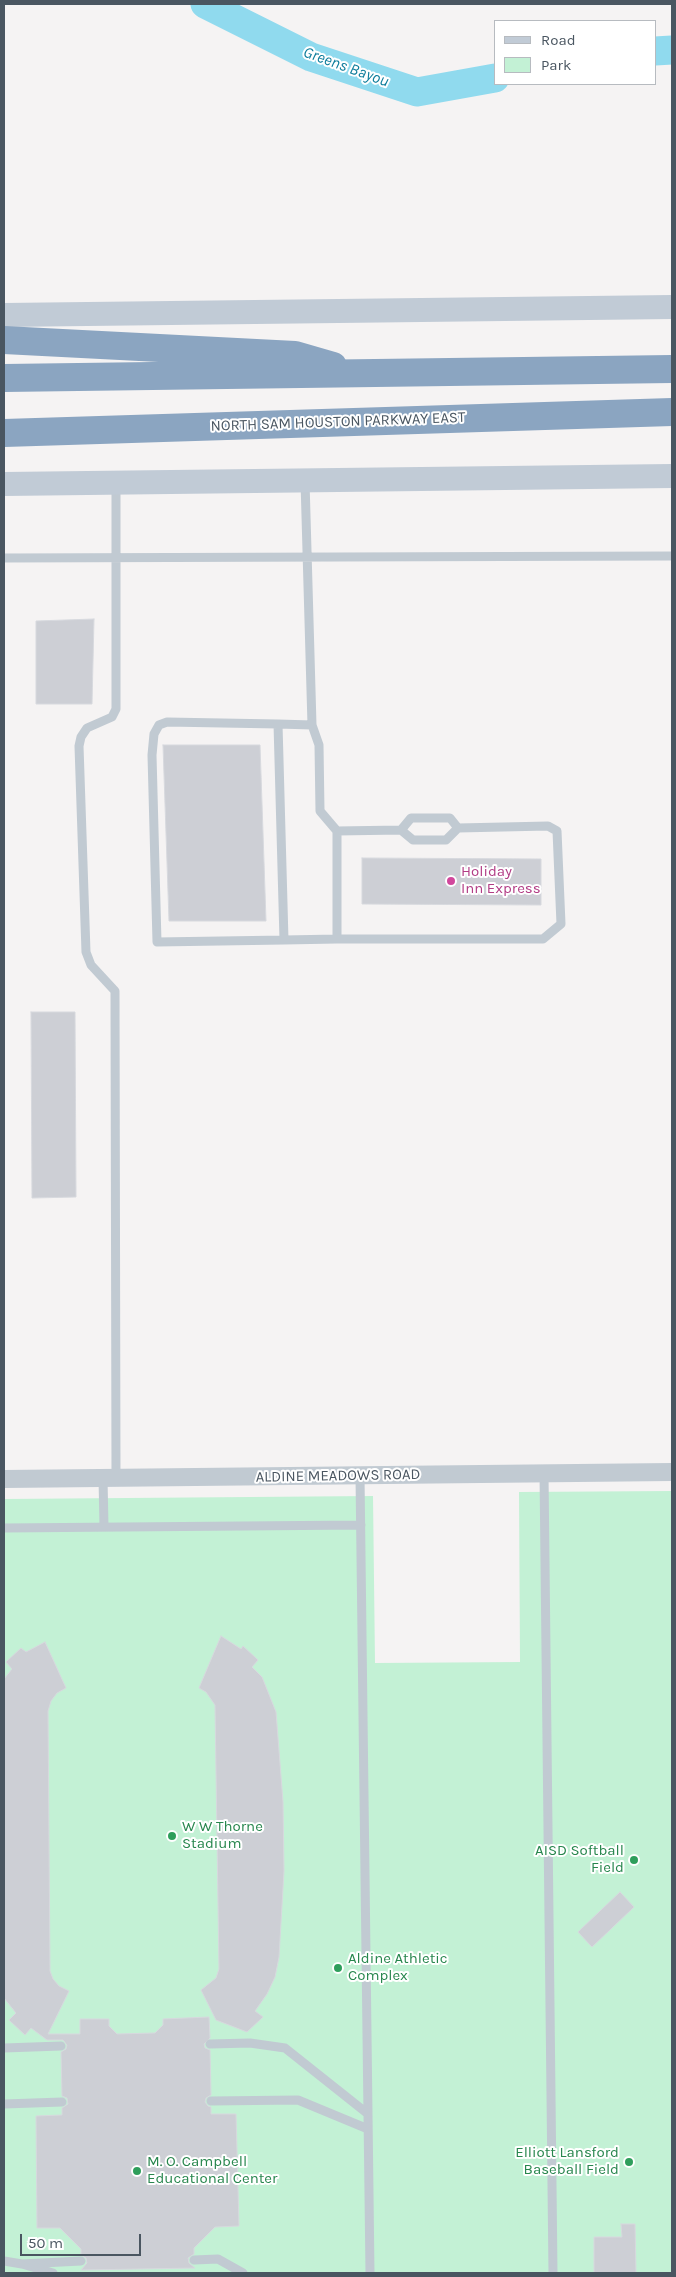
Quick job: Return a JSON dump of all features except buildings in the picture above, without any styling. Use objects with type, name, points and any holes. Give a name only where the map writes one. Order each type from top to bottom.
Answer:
[{"type":"highway","points":[[4,340],[295,355],[361,374]]},
{"type":"highway","points":[[4,378],[672,369]]},
{"type":"highway","name":"NORTH SAM HOUSTON PARKWAY EAST","points":[[4,433],[672,412]]},
{"type":"main road","points":[[4,315],[672,307]]},
{"type":"main road","points":[[4,484],[672,476]]},
{"type":"street","name":"ALDINE MEADOWS ROAD","points":[[4,1479],[672,1472]]},
{"type":"lane","points":[[305,480],[312,725],[319,745],[320,811],[337,831],[337,939]]},
{"type":"lane","points":[[104,1527],[109,1478],[115,991],[92,966],[86,952],[79,746],[81,737],[87,728],[112,717],[116,709],[116,483]]},
{"type":"lane","points":[[4,558],[672,556]]},
{"type":"lane","points":[[312,725],[167,722],[159,725],[154,734],[152,765],[158,942],[337,939],[543,939],[561,924],[557,831],[548,826],[458,828],[446,840],[412,840],[401,830],[337,831]]},
{"type":"lane","points":[[278,724],[284,940]]},
{"type":"lane","points":[[401,830],[411,818],[450,818],[458,828]]},
{"type":"lane","points":[[544,1473],[553,2273]]},
{"type":"lane","points":[[360,1476],[370,2273]]},
{"type":"lane","points":[[4,1528],[361,1524]]},
{"type":"lane","points":[[210,2044],[250,2042],[285,2048],[368,2114]]},
{"type":"lane","points":[[4,2048],[61,2046]]},
{"type":"lane","points":[[211,2101],[298,2100],[368,2129]]},
{"type":"lane","points":[[4,2104],[62,2102]]},
{"type":"lane","points":[[194,2260],[218,2259],[243,2273]]},
{"type":"lane","points":[[4,2261],[53,2273]]},
{"type":"lane","points":[[22,2264],[81,2261]]},
{"type":"green space","name":"Aldine Athletic Complex","points":[[672,1491],[672,2273],[4,2273],[4,1499],[373,1496],[375,1663],[520,1662],[519,1492]]},
{"type":"waterway","name":"Greens Bayou","points":[[205,4],[311,57],[417,92],[493,78]]},
{"type":"waterway","name":"Greens Bayou","points":[[656,51],[672,50]]},
{"type":"place","name":"Holiday Inn Express","points":[[451,881]]},
{"type":"place","name":"W W Thorne Stadium","points":[[172,1836]]},
{"type":"place","name":"AISD Softball Field","points":[[634,1860]]},
{"type":"place","name":"Aldine Athletic Complex","points":[[338,1968]]},
{"type":"place","name":"Elliott Lansford Baseball Field","points":[[629,2162]]},
{"type":"place","name":"M. O. Campbell Educational Center","points":[[137,2171]]}]
